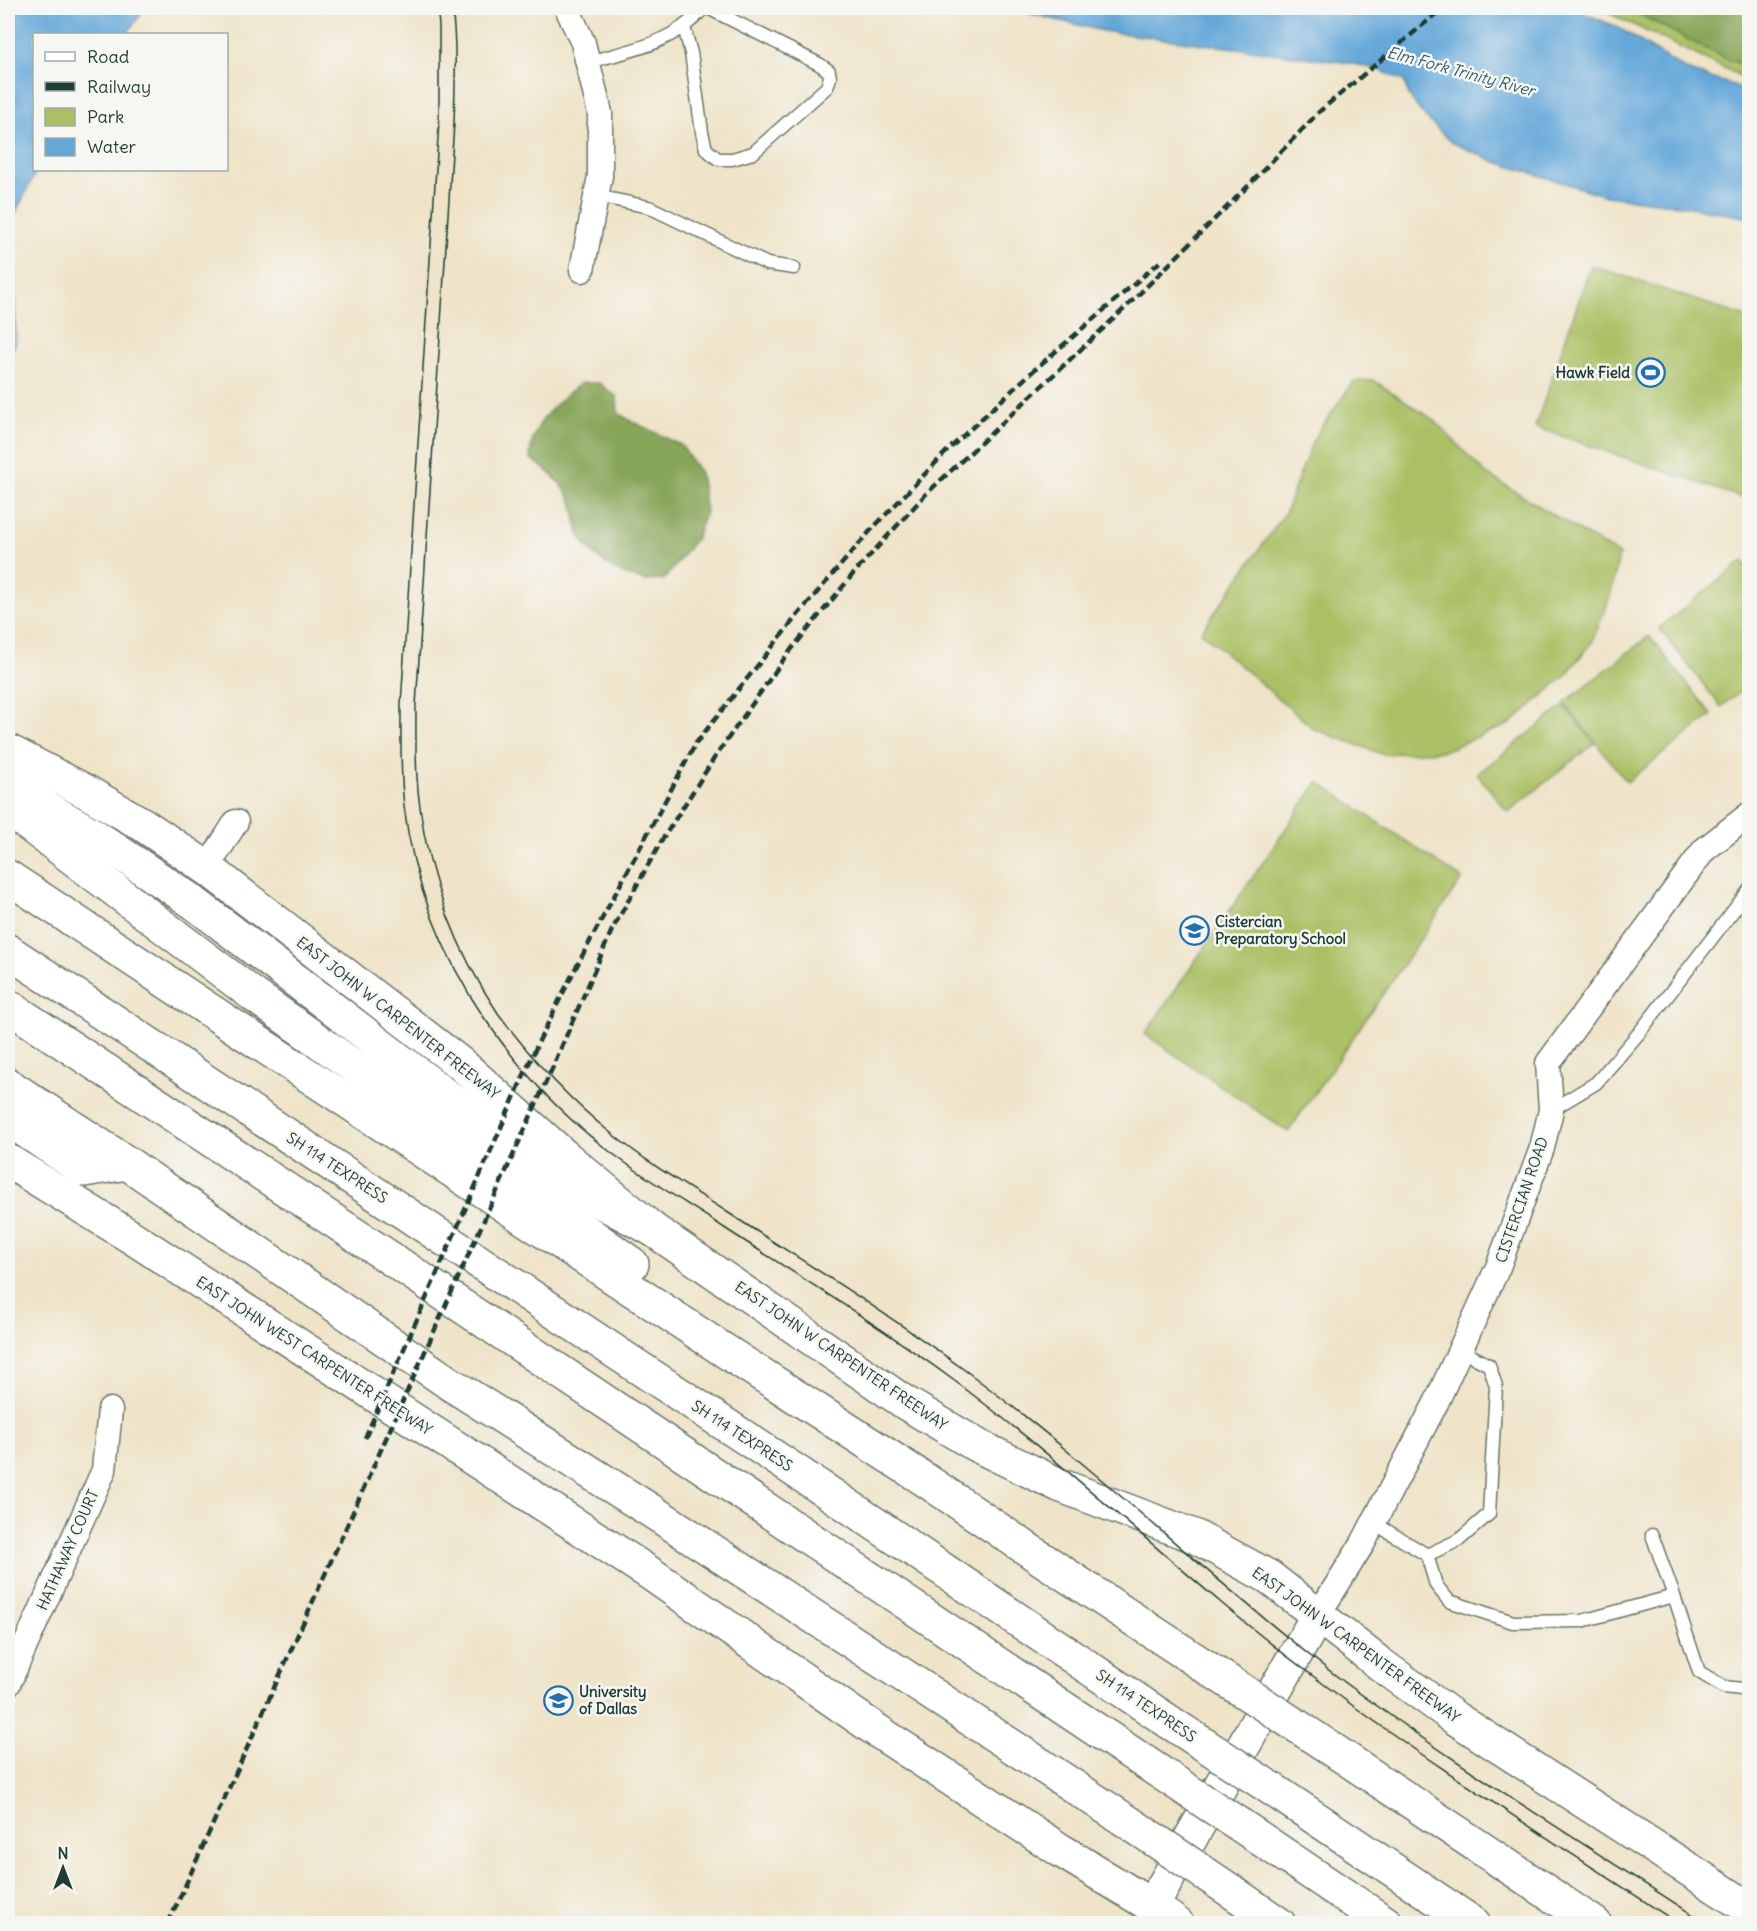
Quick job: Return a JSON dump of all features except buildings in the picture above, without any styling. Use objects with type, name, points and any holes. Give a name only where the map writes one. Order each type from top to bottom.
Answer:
[{"type":"main road","name":"EAST JOHN W CARPENTER FREEWAY","points":[[8,751],[142,824],[207,868],[462,1065],[563,1155],[652,1229],[904,1402],[978,1446],[1059,1485],[1194,1536],[1269,1577],[1380,1664],[1455,1718],[1749,1908]]},
{"type":"main road","points":[[8,786],[92,834],[193,902],[550,1175],[652,1229]]},
{"type":"main road","points":[[8,809],[255,996],[705,1316],[722,1349]]},
{"type":"main road","points":[[8,877],[1595,1923]]},
{"type":"main road","points":[[8,904],[463,1191],[513,1211]]},
{"type":"main road","name":"SH 114 TEXPRESS","points":[[8,951],[1474,1923]]},
{"type":"main road","points":[[8,1006],[1387,1923]]},
{"type":"main road","points":[[8,1085],[127,1162],[449,1383],[667,1521],[1279,1923]]},
{"type":"main road","points":[[8,1119],[84,1170],[127,1162]]},
{"type":"main road","name":"EAST JOHN WEST CARPENTER FREEWAY","points":[[8,1161],[133,1238],[651,1574],[882,1734],[1060,1850],[1156,1918]]},
{"type":"main road","points":[[1156,1918],[1318,1615]]},
{"type":"street","points":[[567,8],[584,43],[600,113],[600,176],[582,270]]},
{"type":"street","name":"CISTERCIAN ROAD","points":[[1318,1615],[1374,1523],[1436,1403],[1498,1267],[1542,1148],[1551,1110],[1548,1063],[1704,850],[1747,819]]},
{"type":"street","points":[[207,868],[236,822]]},
{"type":"street","name":"HATHAWAY COURT","points":[[8,1684],[104,1470],[110,1410]]},
{"type":"lane","points":[[588,62],[653,45],[684,27],[706,8],[819,64],[829,71],[830,78],[827,87],[753,153],[732,159],[718,159],[706,149],[691,53],[684,27]]},
{"type":"lane","points":[[597,196],[650,207],[767,264],[794,268]]},
{"type":"lane","points":[[1551,1110],[1596,1083],[1639,1033],[1749,889]]},
{"type":"lane","points":[[1427,1555],[1459,1540],[1490,1514],[1496,1386],[1490,1365],[1460,1350]]},
{"type":"lane","points":[[1374,1523],[1427,1555],[1436,1585],[1449,1601],[1513,1622],[1582,1621],[1674,1596]]},
{"type":"lane","points":[[1652,1535],[1699,1672],[1724,1687],[1749,1690]]},
{"type":"green space","points":[[1598,8],[1749,8],[1749,80]]},
{"type":"green space","points":[[1627,8],[1749,8],[1749,67],[1726,59]]},
{"type":"green space","name":"Hawk Field","points":[[1591,265],[1749,318],[1749,500],[1535,427]]},
{"type":"green space","points":[[1373,380],[1434,420],[1485,473],[1619,555],[1610,597],[1592,642],[1566,675],[1510,724],[1443,751],[1382,754],[1314,729],[1201,632],[1285,513],[1314,438],[1353,382]]},
{"type":"green space","points":[[581,383],[599,383],[617,397],[618,413],[681,445],[700,473],[706,512],[696,538],[665,579],[648,581],[633,578],[597,557],[579,534],[573,506],[565,489],[530,458],[534,435],[546,415]]},
{"type":"green space","points":[[1743,561],[1749,569],[1749,684],[1721,707],[1659,628]]},
{"type":"green space","points":[[1649,636],[1712,715],[1627,782],[1564,703]]},
{"type":"green space","points":[[1564,706],[1595,743],[1508,812],[1477,774]]},
{"type":"green space","points":[[1318,782],[1462,879],[1288,1132],[1145,1034]]},
{"type":"water","points":[[12,8],[145,8],[128,33],[33,33],[33,171],[36,171],[12,220],[16,342],[8,359],[8,11]]},
{"type":"water","name":"Elm Fork Trinity River","points":[[1017,8],[1572,8],[1619,28],[1686,70],[1749,90],[1749,218],[1680,205],[1606,196],[1496,162],[1451,142],[1424,116],[1409,96],[1404,81],[1380,70],[1350,63],[1103,31],[1027,13]]},
{"type":"tram line","points":[[437,8],[439,122],[401,704],[402,780],[408,834],[422,890],[455,970],[485,1019],[511,1054],[555,1104],[618,1158],[871,1323],[956,1382],[1045,1452],[1261,1635],[1350,1704],[1442,1768],[1679,1924]]},
{"type":"tram line","points":[[452,8],[455,51],[454,123],[416,705],[418,794],[430,861],[447,914],[470,965],[498,1013],[523,1046],[565,1092],[626,1145],[878,1309],[966,1371],[1053,1439],[1308,1654],[1405,1726],[1707,1924]]},
{"type":"railway","points":[[168,1924],[612,930],[662,840],[715,757],[786,656],[854,573],[925,495],[1124,309],[1320,111],[1443,8]]},
{"type":"railway","points":[[365,1438],[538,1043],[696,743],[796,617],[871,530],[949,449],[1033,371],[1162,260]]},
{"type":"place","name":"Hawk Field","points":[[1651,373]]},
{"type":"place","name":"Cistercian Preparatory School","points":[[1194,931]]},
{"type":"place","name":"University of Dallas","points":[[558,1701]]}]
